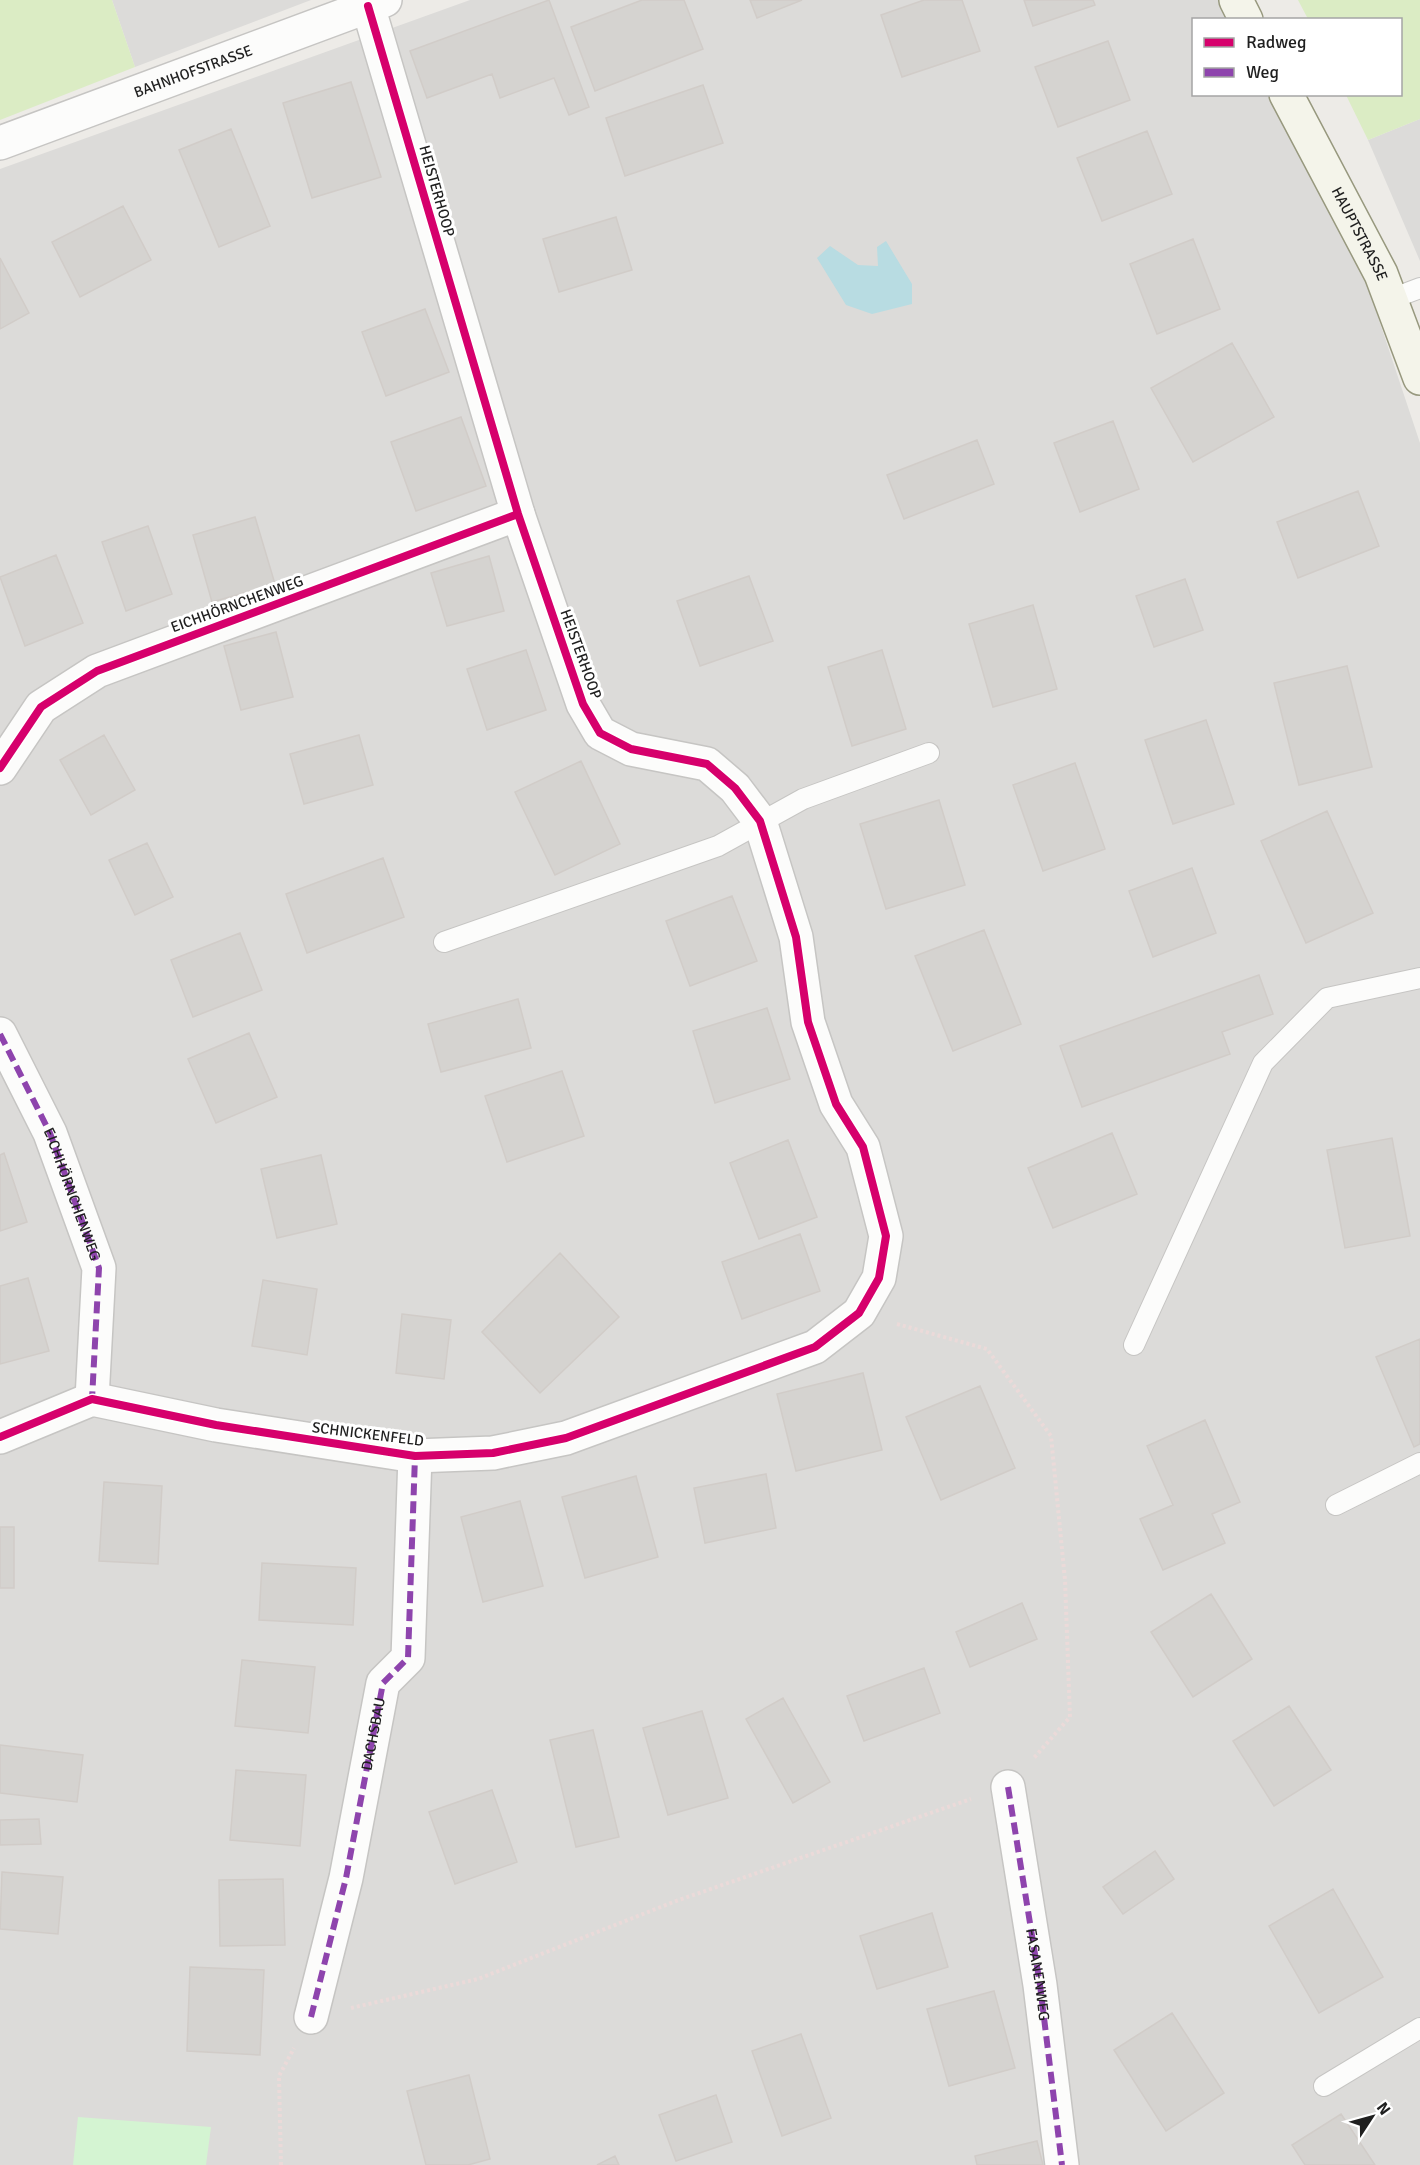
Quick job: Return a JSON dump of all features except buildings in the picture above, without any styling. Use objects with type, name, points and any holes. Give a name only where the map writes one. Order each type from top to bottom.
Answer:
[{"type":"main road","points":[[1236,0],[1245,18]]},
{"type":"main road","name":"HAUPTSTRASSE","points":[[1287,96],[1381,274],[1405,293],[1420,378]]},
{"type":"street","name":"BAHNHOFSTRASSE","points":[[0,143],[377,3]]},
{"type":"street","name":"HEISTERHOOP","points":[[377,3],[518,514],[583,704],[600,733],[630,749],[708,764],[735,788],[760,821],[796,937],[808,1022],[836,1104],[863,1147],[886,1236],[879,1278],[859,1313]]},
{"type":"street","name":"EICHHÖRNCHENWEG","points":[[0,768],[40,707],[97,671],[518,514]]},
{"type":"street","name":"EICHHÖRNCHENWEG","points":[[0,1034],[50,1133],[99,1268],[92,1399]]},
{"type":"street","name":"SCHNICKENFELD","points":[[92,1399],[216,1425],[415,1456],[493,1453],[566,1438],[815,1347],[859,1313]]},
{"type":"street","points":[[0,1437],[92,1399]]},
{"type":"street","name":"DACHSBAU","points":[[311,2017],[346,1878],[383,1683],[408,1658],[415,1456]]},
{"type":"street","name":"FASANENWEG","points":[[1008,1787],[1040,1985],[1062,2165]]},
{"type":"lane","points":[[444,942],[718,846],[803,799],[929,753]]},
{"type":"lane","points":[[1134,1346],[1263,1063],[1327,998],[1420,978]]},
{"type":"lane","points":[[1336,1505],[1420,1463]]},
{"type":"lane","points":[[1324,2086],[1420,2028]]},
{"type":"path","points":[[281,2165],[279,2076],[311,2017],[478,1979],[676,1901],[925,1813],[1008,1787],[1070,1717],[1065,1580],[1051,1436],[987,1349],[859,1313]]},
{"type":"shaded area","points":[[112,0],[311,0],[135,67]]},
{"type":"shaded area","points":[[470,0],[1218,0],[1227,18],[1192,18],[1192,96],[1268,96],[1366,281],[1420,443],[1420,2165],[0,2165],[0,169]]},
{"type":"shaded area","points":[[1420,119],[1420,261],[1368,140]]},
{"type":"green space","points":[[0,0],[112,0],[135,67],[0,120]]},
{"type":"green space","points":[[1298,0],[1420,0],[1420,119],[1368,140],[1346,96],[1402,96],[1402,18],[1307,18]]},
{"type":"green space","points":[[78,2117],[211,2127],[206,2165],[73,2165]]},
{"type":"water","points":[[886,241],[912,284],[912,304],[872,314],[846,305],[817,258],[830,246],[858,265],[878,266],[877,247]]},
{"type":"marked path","points":[[0,1034],[50,1133],[99,1268],[92,1399]]},
{"type":"marked path","points":[[311,2017],[346,1878],[383,1683],[408,1658],[415,1456]]},
{"type":"marked path","points":[[1008,1787],[1040,1985],[1062,2165]]},
{"type":"cycle path","points":[[0,1437],[92,1399],[216,1425],[415,1456],[493,1453],[566,1438],[815,1347],[859,1313],[879,1278],[886,1236],[863,1147],[836,1104],[808,1022],[796,937],[760,821],[735,788],[707,764],[631,749],[600,733],[583,704],[518,514],[368,6]]},
{"type":"cycle path","points":[[0,768],[41,707],[97,671],[518,514]]}]
